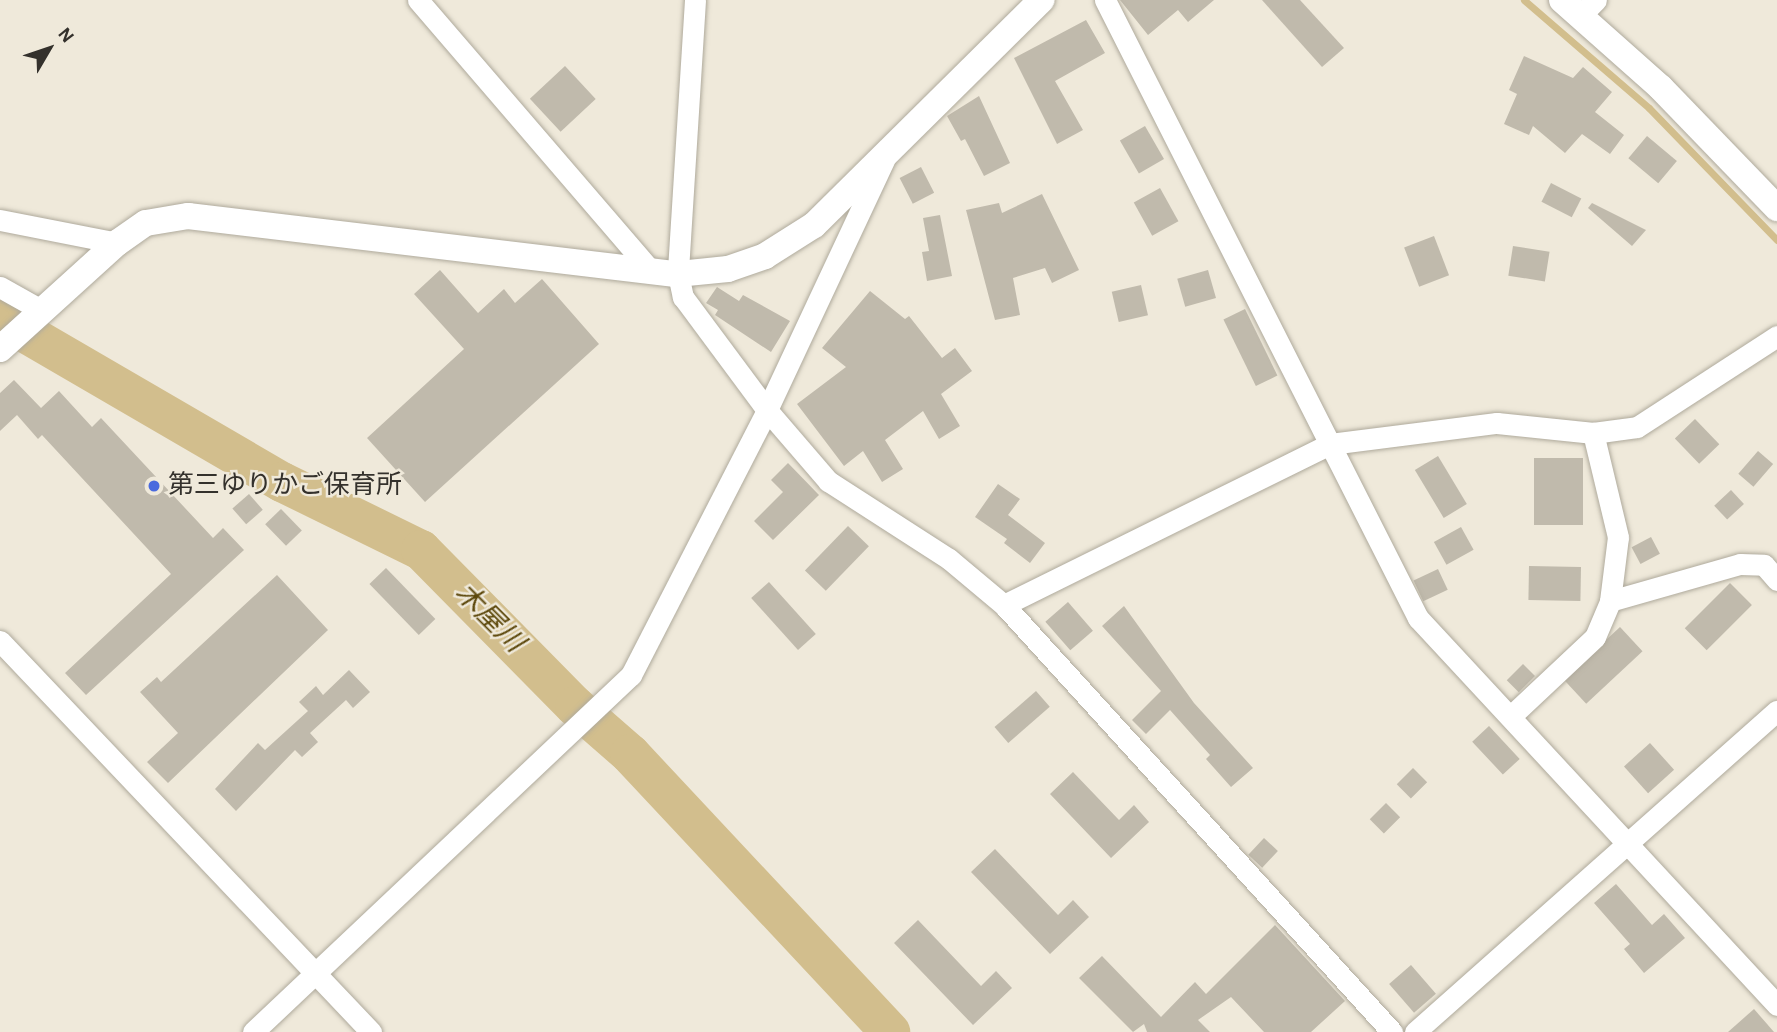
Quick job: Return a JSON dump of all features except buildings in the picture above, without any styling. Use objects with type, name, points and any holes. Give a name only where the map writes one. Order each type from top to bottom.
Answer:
[{"type":"street","points":[[418,0],[651,271]]},
{"type":"street","points":[[695,0],[678,274],[683,297],[767,410],[828,481],[949,559],[1003,605],[1382,1029]]},
{"type":"street","points":[[4,346],[117,243],[146,223],[217,217],[678,274],[728,269],[765,256],[814,225],[1041,0]]},
{"type":"street","points":[[1105,0],[1418,618],[1777,1005]]},
{"type":"street","points":[[1580,5],[1777,208]]},
{"type":"street","points":[[253,1032],[604,705],[631,675],[654,637],[767,410],[888,152]]},
{"type":"street","points":[[0,220],[117,243]]},
{"type":"street","points":[[0,287],[41,310]]},
{"type":"street","points":[[1003,605],[1330,444],[1497,423],[1593,433],[1637,427],[1777,336]]},
{"type":"street","points":[[1511,716],[1595,637],[1610,601],[1618,537],[1593,433]]},
{"type":"street","points":[[1610,601],[1740,564],[1764,565],[1777,580]]},
{"type":"street","points":[[0,641],[370,1032]]},
{"type":"street","points":[[1415,1032],[1777,711]]},
{"type":"waterway","points":[[1524,0],[1649,108],[1777,240]]},
{"type":"waterway","name":"木屋川","points":[[0,318],[282,482],[421,550],[575,706],[630,754],[890,1032]]},
{"type":"place","name":"第三ゆりかご保育所","points":[[154,486]]}]
